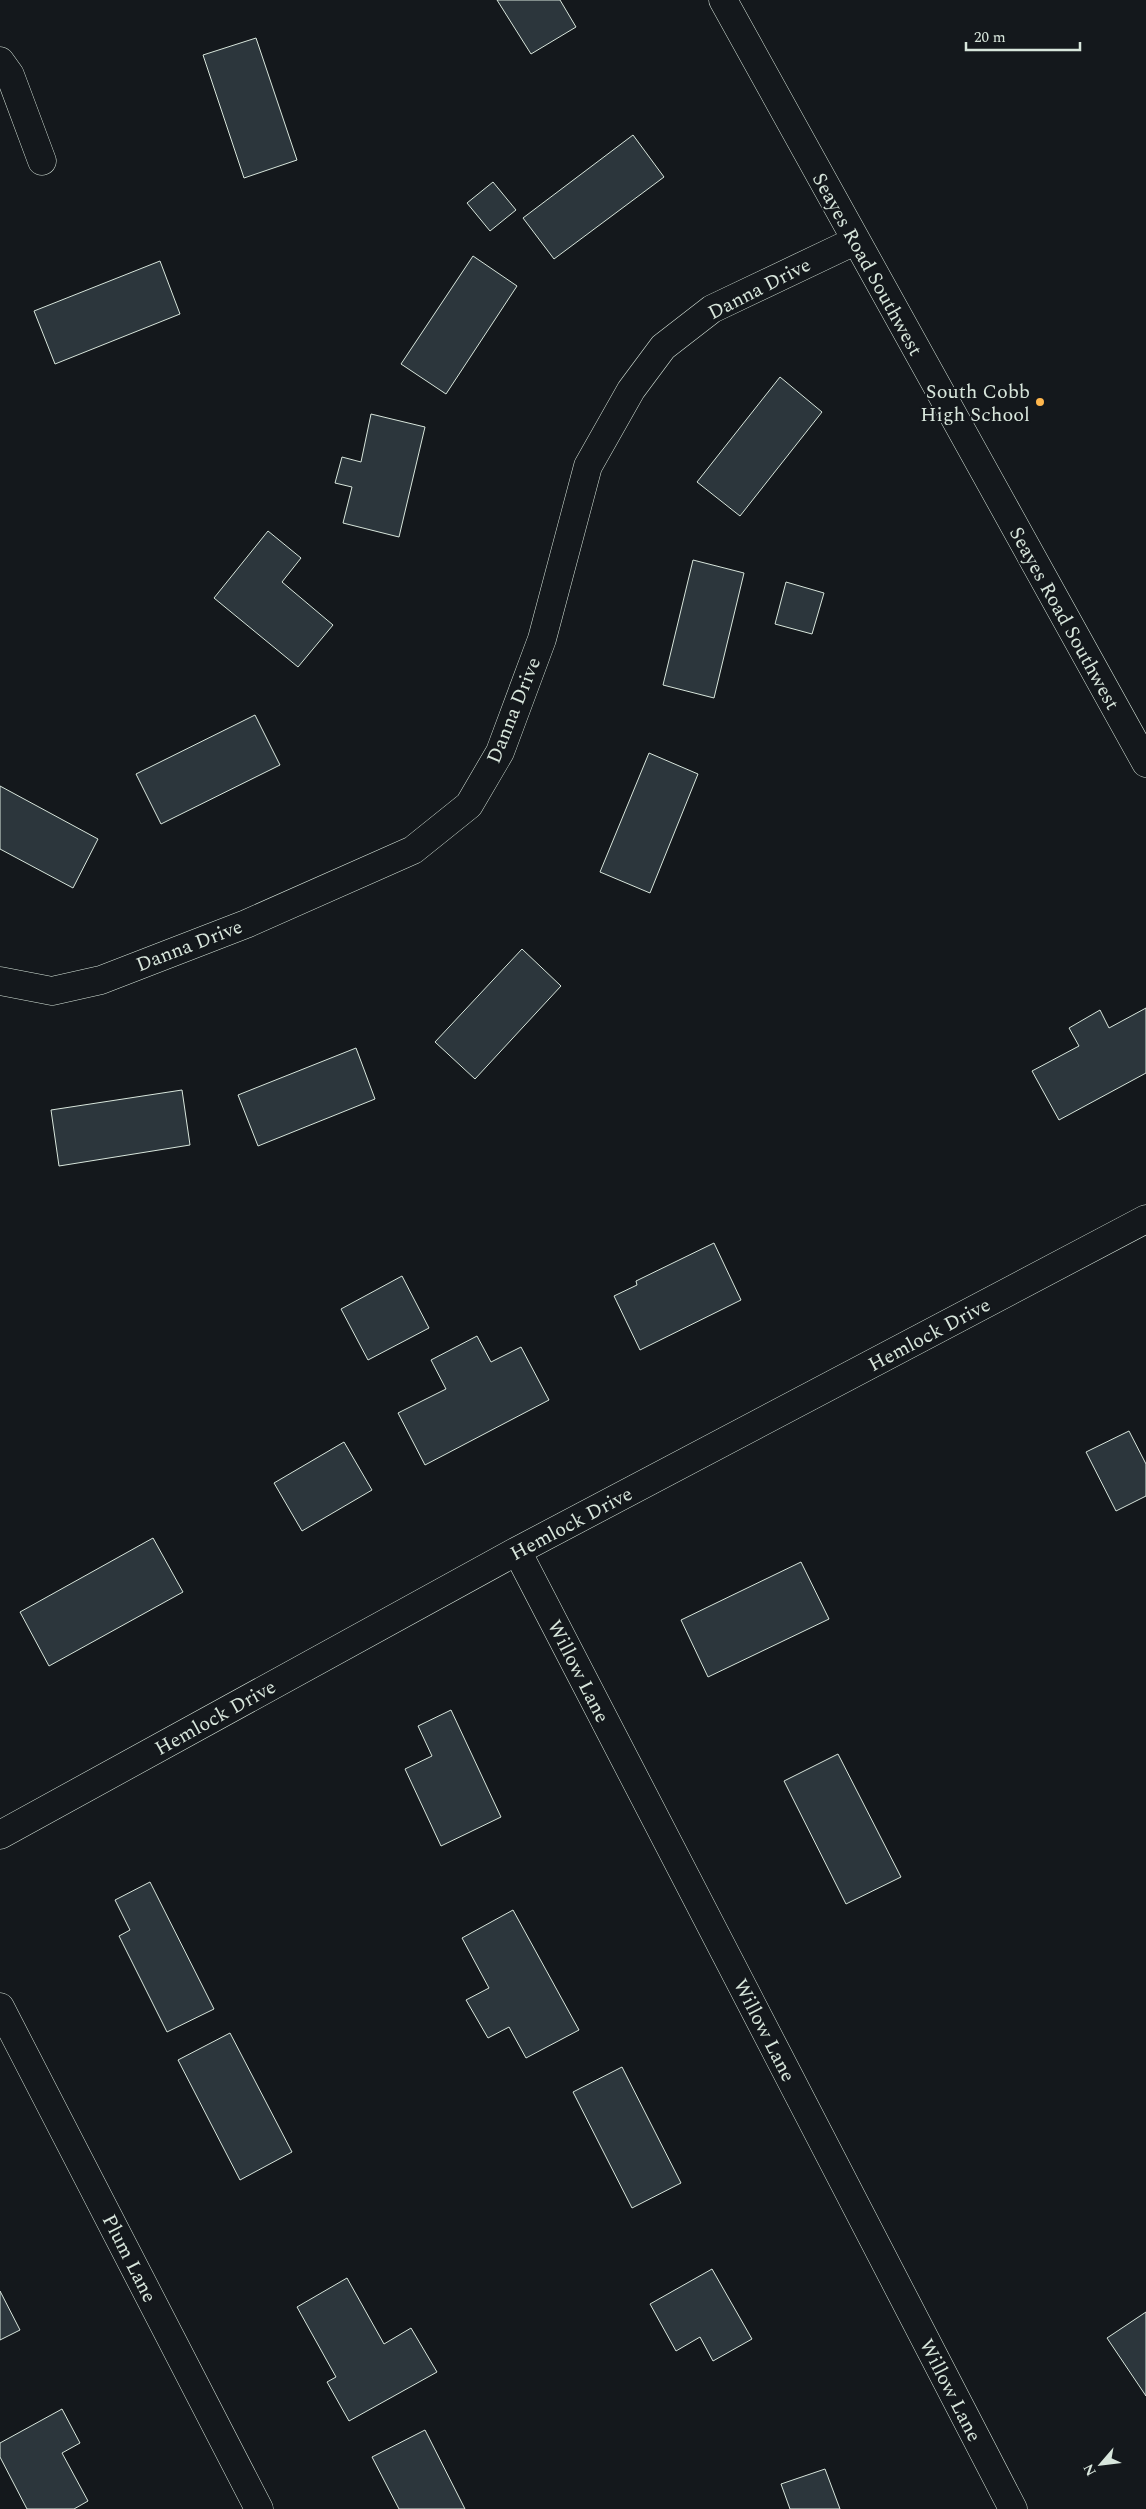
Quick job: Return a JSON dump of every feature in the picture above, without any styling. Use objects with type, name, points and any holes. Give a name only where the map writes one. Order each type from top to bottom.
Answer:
[{"type":"street","name":"Seayes Road Southwest","points":[[723,0],[1146,763]]},
{"type":"street","points":[[0,62],[10,75],[42,161]]},
{"type":"street","name":"Danna Drive","points":[[0,981],[52,991],[101,980],[246,924],[413,850],[469,805],[500,752],[542,639],[588,466],[631,390],[663,347],[712,309],[855,241]]},
{"type":"street","name":"Hemlock Drive","points":[[0,1834],[517,1551],[1146,1219]]},
{"type":"street","name":"Willow Lane","points":[[517,1551],[1013,2509]]},
{"type":"street","name":"Plum Lane","points":[[0,2007],[259,2509]]},
{"type":"building","points":[[497,0],[560,0],[576,27],[531,54]]},
{"type":"building","points":[[256,38],[297,160],[244,178],[203,55]]},
{"type":"building","points":[[633,135],[664,177],[554,259],[523,218]]},
{"type":"building","points":[[493,182],[516,210],[490,231],[467,203]]},
{"type":"building","points":[[473,256],[517,286],[446,394],[401,364]]},
{"type":"building","points":[[160,261],[180,314],[55,364],[34,311]]},
{"type":"building","points":[[780,377],[822,412],[740,516],[697,482]]},
{"type":"building","points":[[371,414],[425,427],[399,537],[343,523],[352,487],[335,483],[342,457],[361,462]]},
{"type":"building","points":[[268,531],[301,558],[282,582],[333,625],[298,667],[214,598]]},
{"type":"building","points":[[693,560],[744,573],[714,698],[663,685]]},
{"type":"building","points":[[786,582],[824,593],[812,634],[775,624]]},
{"type":"building","points":[[255,715],[280,765],[161,824],[136,774]]},
{"type":"building","points":[[649,753],[698,774],[650,893],[600,872]]},
{"type":"building","points":[[0,786],[98,839],[73,888],[0,849]]},
{"type":"building","points":[[522,949],[561,986],[475,1079],[435,1042]]},
{"type":"building","points":[[1146,1008],[1146,1073],[1059,1120],[1032,1071],[1079,1046],[1069,1028],[1100,1010],[1109,1028]]},
{"type":"building","points":[[356,1048],[375,1099],[258,1146],[238,1095]]},
{"type":"building","points":[[182,1090],[190,1145],[59,1166],[51,1110]]},
{"type":"building","points":[[714,1243],[741,1300],[640,1350],[614,1296],[637,1285],[636,1281]]},
{"type":"building","points":[[402,1276],[429,1328],[368,1360],[341,1309]]},
{"type":"building","points":[[477,1336],[491,1362],[521,1347],[549,1400],[425,1465],[398,1413],[446,1389],[431,1360]]},
{"type":"building","points":[[1129,1431],[1146,1464],[1146,1496],[1116,1511],[1086,1452]]},
{"type":"building","points":[[344,1442],[372,1490],[302,1531],[274,1483]]},
{"type":"building","points":[[153,1538],[183,1592],[49,1666],[20,1612]]},
{"type":"building","points":[[801,1562],[829,1619],[708,1677],[681,1620]]},
{"type":"building","points":[[451,1710],[501,1817],[441,1846],[405,1769],[432,1756],[418,1726]]},
{"type":"building","points":[[838,1754],[901,1877],[846,1904],[784,1781]]},
{"type":"building","points":[[150,1882],[214,2009],[167,2032],[119,1936],[130,1930],[115,1900]]},
{"type":"building","points":[[513,1910],[579,2030],[526,2058],[509,2027],[488,2038],[466,2000],[489,1988],[462,1938]]},
{"type":"building","points":[[230,2033],[292,2152],[240,2180],[178,2060]]},
{"type":"building","points":[[622,2067],[681,2183],[632,2208],[573,2092]]},
{"type":"building","points":[[712,2269],[752,2339],[713,2361],[700,2337],[676,2351],[650,2304]]},
{"type":"building","points":[[347,2278],[384,2344],[411,2328],[437,2372],[349,2421],[327,2382],[336,2377],[297,2307]]},
{"type":"building","points":[[0,2291],[20,2330],[0,2340]]},
{"type":"building","points":[[1146,2312],[1146,2396],[1107,2338]]},
{"type":"building","points":[[62,2409],[80,2443],[62,2453],[88,2501],[74,2509],[27,2509],[0,2457],[0,2443]]},
{"type":"building","points":[[425,2430],[465,2509],[399,2509],[372,2457]]},
{"type":"building","points":[[825,2469],[840,2509],[790,2509],[781,2484]]},
{"type":"place","name":"South Cobb High School","points":[[1040,402]]}]
